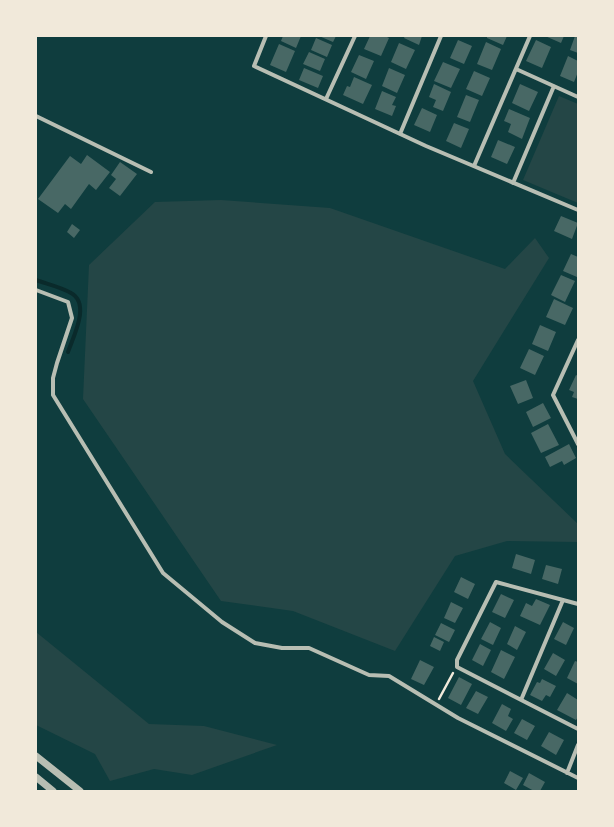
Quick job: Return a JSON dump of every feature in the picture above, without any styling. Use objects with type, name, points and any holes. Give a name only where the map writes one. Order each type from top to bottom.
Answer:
[{"type":"street","points":[[266,36],[254,66],[400,134],[578,210]]},
{"type":"street","points":[[326,99],[355,36]]},
{"type":"street","points":[[400,134],[441,36]]},
{"type":"street","points":[[474,166],[530,36]]},
{"type":"street","points":[[516,69],[578,97]]},
{"type":"street","points":[[513,183],[554,86]]},
{"type":"street","points":[[36,116],[151,172]]},
{"type":"street","points":[[36,290],[68,302],[72,318],[53,378],[53,395],[163,573],[222,622],[255,643],[282,648],[309,648],[369,675],[389,676],[458,718],[578,778]]},
{"type":"street","points":[[578,340],[553,395],[578,444]]},
{"type":"street","points":[[578,604],[496,582],[457,660],[457,668],[578,729]]},
{"type":"street","points":[[521,700],[563,600]]},
{"type":"street","points":[[567,772],[578,745]]},
{"type":"street","points":[[36,756],[80,791]]},
{"type":"street","points":[[36,777],[53,791]]},
{"type":"path","points":[[436,704],[457,668]]},
{"type":"shaded area","points":[[559,96],[578,104],[578,203],[523,180]]},
{"type":"shaded area","points":[[221,200],[330,208],[505,269],[535,238],[549,258],[473,381],[505,454],[578,524],[578,542],[507,541],[455,556],[395,651],[293,611],[221,601],[83,399],[89,265],[155,202]]},
{"type":"shaded area","points":[[36,632],[149,724],[204,726],[277,745],[192,775],[154,769],[110,781],[95,754],[36,725]]},
{"type":"building","points":[[283,36],[301,36],[296,48],[281,41]]},
{"type":"building","points":[[319,36],[336,36],[333,42]]},
{"type":"building","points":[[370,36],[385,36],[389,38],[381,56],[364,49]]},
{"type":"building","points":[[405,36],[422,36],[419,45],[404,38]]},
{"type":"building","points":[[487,36],[507,36],[503,45],[487,38]]},
{"type":"building","points":[[545,36],[564,36],[561,43]]},
{"type":"building","points":[[575,36],[578,36],[578,53],[570,50]]},
{"type":"building","points":[[316,38],[332,45],[327,57],[311,50]]},
{"type":"building","points":[[458,40],[472,46],[464,64],[450,58]]},
{"type":"building","points":[[536,40],[551,47],[542,68],[526,61]]},
{"type":"building","points":[[486,42],[501,49],[492,70],[477,64]]},
{"type":"building","points":[[399,43],[415,50],[406,69],[391,62]]},
{"type":"building","points":[[279,44],[295,51],[286,72],[270,65]]},
{"type":"building","points":[[309,52],[325,59],[320,71],[303,64]]},
{"type":"building","points":[[359,55],[374,61],[366,79],[351,72]]},
{"type":"building","points":[[568,56],[578,61],[578,72],[574,82],[560,76]]},
{"type":"building","points":[[443,62],[460,69],[451,88],[434,81]]},
{"type":"building","points":[[304,68],[323,76],[318,88],[299,80]]},
{"type":"building","points":[[389,68],[405,75],[397,93],[382,86]]},
{"type":"building","points":[[474,71],[490,78],[482,96],[466,89]]},
{"type":"building","points":[[354,77],[372,85],[363,104],[343,95],[347,86],[350,87]]},
{"type":"building","points":[[434,84],[451,92],[443,111],[433,107],[436,100],[429,97]]},
{"type":"building","points":[[520,84],[538,92],[529,111],[512,103]]},
{"type":"building","points":[[382,91],[396,97],[392,105],[396,106],[392,116],[375,109]]},
{"type":"building","points":[[466,95],[479,100],[470,122],[457,117]]},
{"type":"building","points":[[422,108],[437,115],[430,132],[414,125]]},
{"type":"building","points":[[509,109],[530,118],[522,139],[508,132],[511,124],[504,121]]},
{"type":"building","points":[[454,123],[469,129],[461,148],[446,141]]},
{"type":"building","points":[[498,140],[515,147],[507,164],[491,157]]},
{"type":"building","points":[[87,155],[110,172],[96,190],[89,184],[71,209],[65,204],[58,213],[38,199],[70,156],[81,164]]},
{"type":"building","points":[[120,162],[137,174],[120,196],[109,188],[116,179],[111,175]]},
{"type":"building","points":[[561,216],[578,223],[572,239],[554,231]]},
{"type":"building","points":[[72,224],[80,230],[74,238],[67,232]]},
{"type":"building","points":[[571,254],[578,257],[577,277],[563,271]]},
{"type":"building","points":[[561,275],[575,281],[565,302],[551,295]]},
{"type":"building","points":[[554,299],[573,308],[565,325],[546,317]]},
{"type":"building","points":[[540,325],[556,332],[548,351],[532,344]]},
{"type":"building","points":[[529,349],[544,356],[535,375],[520,368]]},
{"type":"building","points":[[576,375],[578,376],[578,399],[572,397],[574,392],[569,390]]},
{"type":"building","points":[[526,380],[533,398],[518,404],[510,386]]},
{"type":"building","points":[[543,403],[551,418],[533,427],[526,412]]},
{"type":"building","points":[[548,424],[559,445],[541,453],[531,433]]},
{"type":"building","points":[[569,444],[576,458],[564,465],[562,461],[550,467],[545,457]]},
{"type":"building","points":[[516,554],[535,560],[531,574],[512,568]]},
{"type":"building","points":[[546,565],[562,569],[558,584],[542,579]]},
{"type":"building","points":[[461,577],[475,584],[468,599],[454,592]]},
{"type":"building","points":[[501,594],[514,600],[505,618],[492,612]]},
{"type":"building","points":[[536,599],[550,605],[540,625],[520,616],[526,603],[532,606]]},
{"type":"building","points":[[451,602],[463,608],[455,623],[444,618]]},
{"type":"building","points":[[490,622],[501,628],[493,645],[481,639]]},
{"type":"building","points":[[563,622],[574,628],[566,645],[554,639]]},
{"type":"building","points":[[441,623],[455,630],[449,642],[435,635]]},
{"type":"building","points":[[515,626],[526,632],[517,650],[507,644]]},
{"type":"building","points":[[434,637],[444,642],[440,651],[430,646]]},
{"type":"building","points":[[480,644],[491,650],[483,666],[472,660]]},
{"type":"building","points":[[501,650],[515,657],[504,679],[491,672]]},
{"type":"building","points":[[553,653],[565,660],[556,676],[544,669]]},
{"type":"building","points":[[420,660],[434,667],[424,685],[411,679]]},
{"type":"building","points":[[575,661],[578,662],[578,684],[567,678]]},
{"type":"building","points":[[459,677],[472,684],[461,705],[448,698]]},
{"type":"building","points":[[542,679],[556,686],[550,697],[546,695],[542,701],[530,695],[537,682],[540,683]]},
{"type":"building","points":[[476,691],[488,697],[478,714],[466,708]]},
{"type":"building","points":[[567,693],[578,700],[578,717],[576,720],[557,710]]},
{"type":"building","points":[[502,704],[511,709],[508,716],[513,719],[506,731],[492,723]]},
{"type":"building","points":[[522,719],[535,726],[527,740],[514,733]]},
{"type":"building","points":[[549,732],[564,740],[556,755],[541,746]]},
{"type":"building","points":[[510,771],[523,778],[516,790],[504,783]]},
{"type":"building","points":[[529,773],[545,782],[540,791],[534,791],[523,785]]},
{"type":"waterway","points":[[36,280],[63,289],[77,298],[80,305],[79,321],[68,352]]}]
